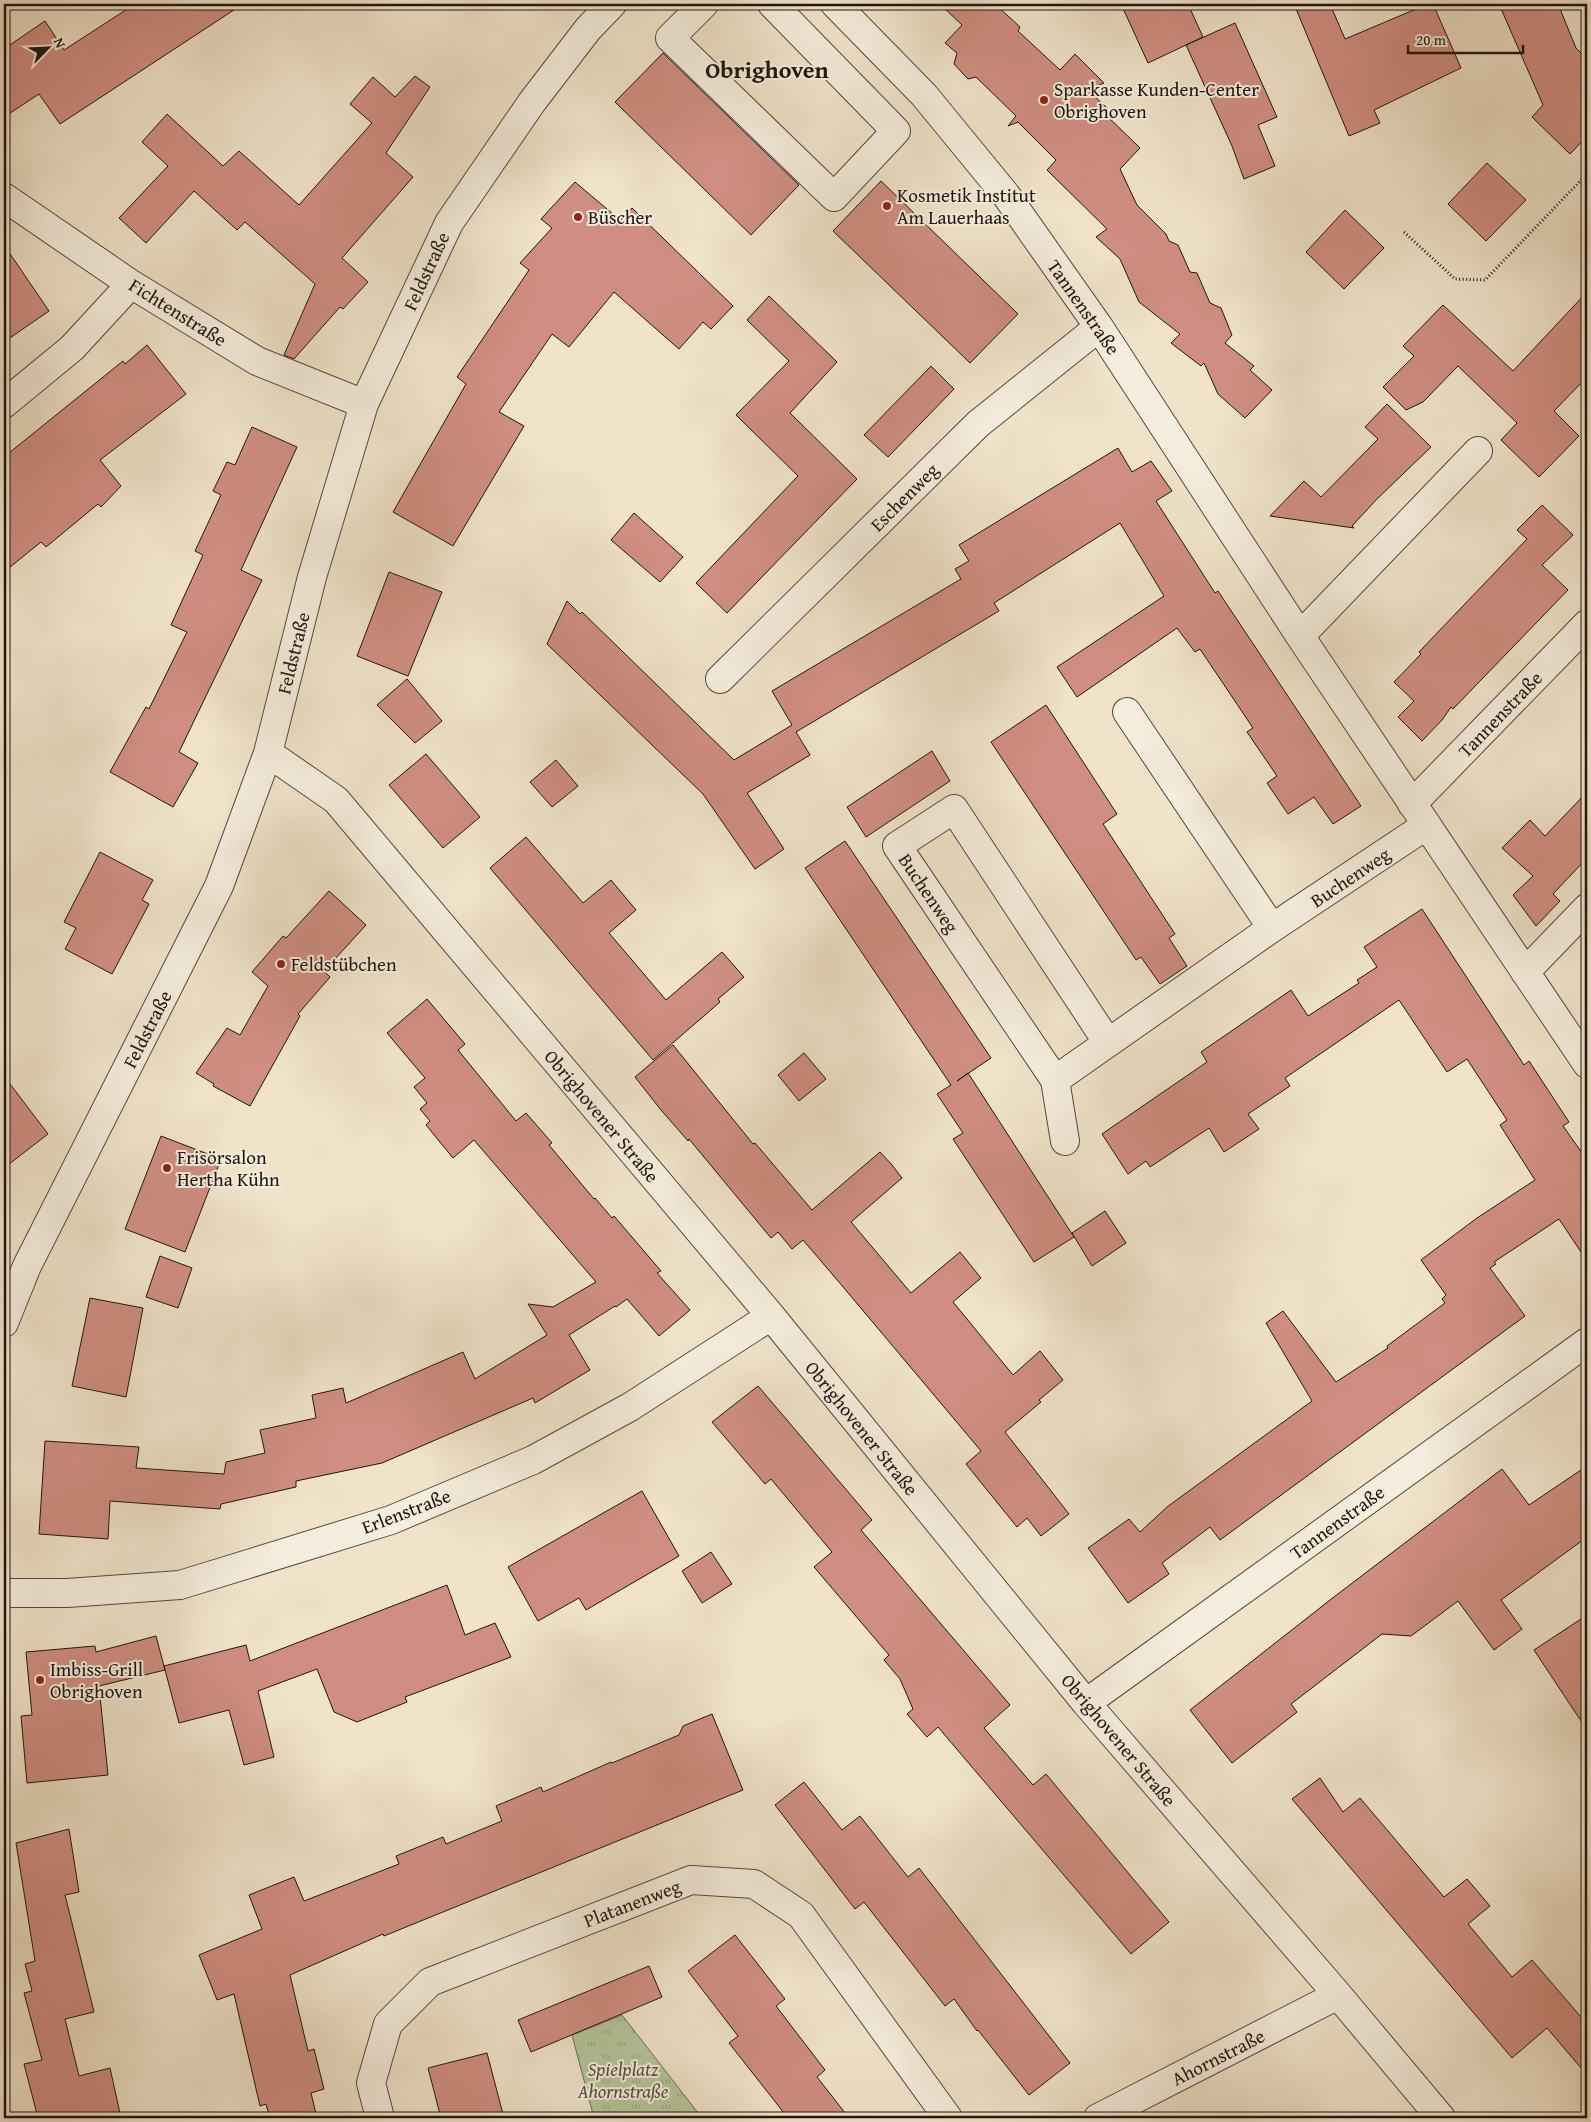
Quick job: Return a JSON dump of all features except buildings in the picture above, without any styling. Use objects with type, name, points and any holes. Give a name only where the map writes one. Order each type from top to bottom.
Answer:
[{"type":"street","name":"Feldstraße","points":[[4,1323],[27,1266],[219,886],[268,752],[312,577],[364,404],[448,223],[532,102],[588,29],[612,4]]},
{"type":"street","points":[[704,4],[670,38],[834,197],[896,131],[772,4]]},
{"type":"street","name":"Tannenstraße","points":[[834,4],[918,88],[1006,195],[1099,327],[1300,636],[1587,1064]]},
{"type":"street","name":"Fichtenstraße","points":[[4,197],[131,284],[257,361],[364,404]]},
{"type":"street","points":[[4,404],[72,348],[131,284]]},
{"type":"street","name":"Eschenweg","points":[[720,680],[978,424],[1099,327]]},
{"type":"street","points":[[1300,636],[1478,451]]},
{"type":"street","name":"Tannenstraße","points":[[1419,815],[1587,624]]},
{"type":"street","points":[[1127,712],[1272,928]]},
{"type":"street","name":"Obrighovener Straße","points":[[268,752],[336,800],[771,1316],[1086,1703],[1338,1995],[1440,2118]]},
{"type":"street","name":"Buchenweg","points":[[1065,1141],[1055,1080],[897,846],[954,809],[1108,1043]]},
{"type":"street","name":"Buchenweg","points":[[1055,1080],[1272,928],[1419,815]]},
{"type":"street","points":[[1525,972],[1587,908]]},
{"type":"street","name":"Erlenstraße","points":[[4,1593],[67,1592],[180,1585],[391,1520],[533,1460],[630,1407],[771,1316]]},
{"type":"street","name":"Tannenstraße","points":[[1086,1703],[1587,1342]]},
{"type":"street","name":"Platanenweg","points":[[380,2118],[371,2083],[388,2024],[430,1982],[692,1880],[754,1884],[801,1915],[948,2118]]},
{"type":"street","name":"Ahornstraße","points":[[1098,2118],[1338,1995]]},
{"type":"path","points":[[1404,232],[1455,279],[1485,280],[1587,174]]},
{"type":"green space","name":"Spielplatz Ahornstraße","points":[[622,2015],[702,2118],[594,2118],[572,2035]]},
{"type":"place","name":"Sparkasse Kunden-Center Obrighoven","points":[[1044,100]]},
{"type":"place","name":"Kosmetik Institut Am Lauerhaas","points":[[887,206]]},
{"type":"place","name":"Büscher","points":[[578,217]]},
{"type":"place","name":"Feldstübchen","points":[[281,964]]},
{"type":"place","name":"Frisörsalon Hertha Kühn","points":[[167,1168]]},
{"type":"place","name":"Imbiss-Grill Obrighoven","points":[[40,1680]]},
{"type":"district","name":"Obrighoven","points":[[767,70]]}]
